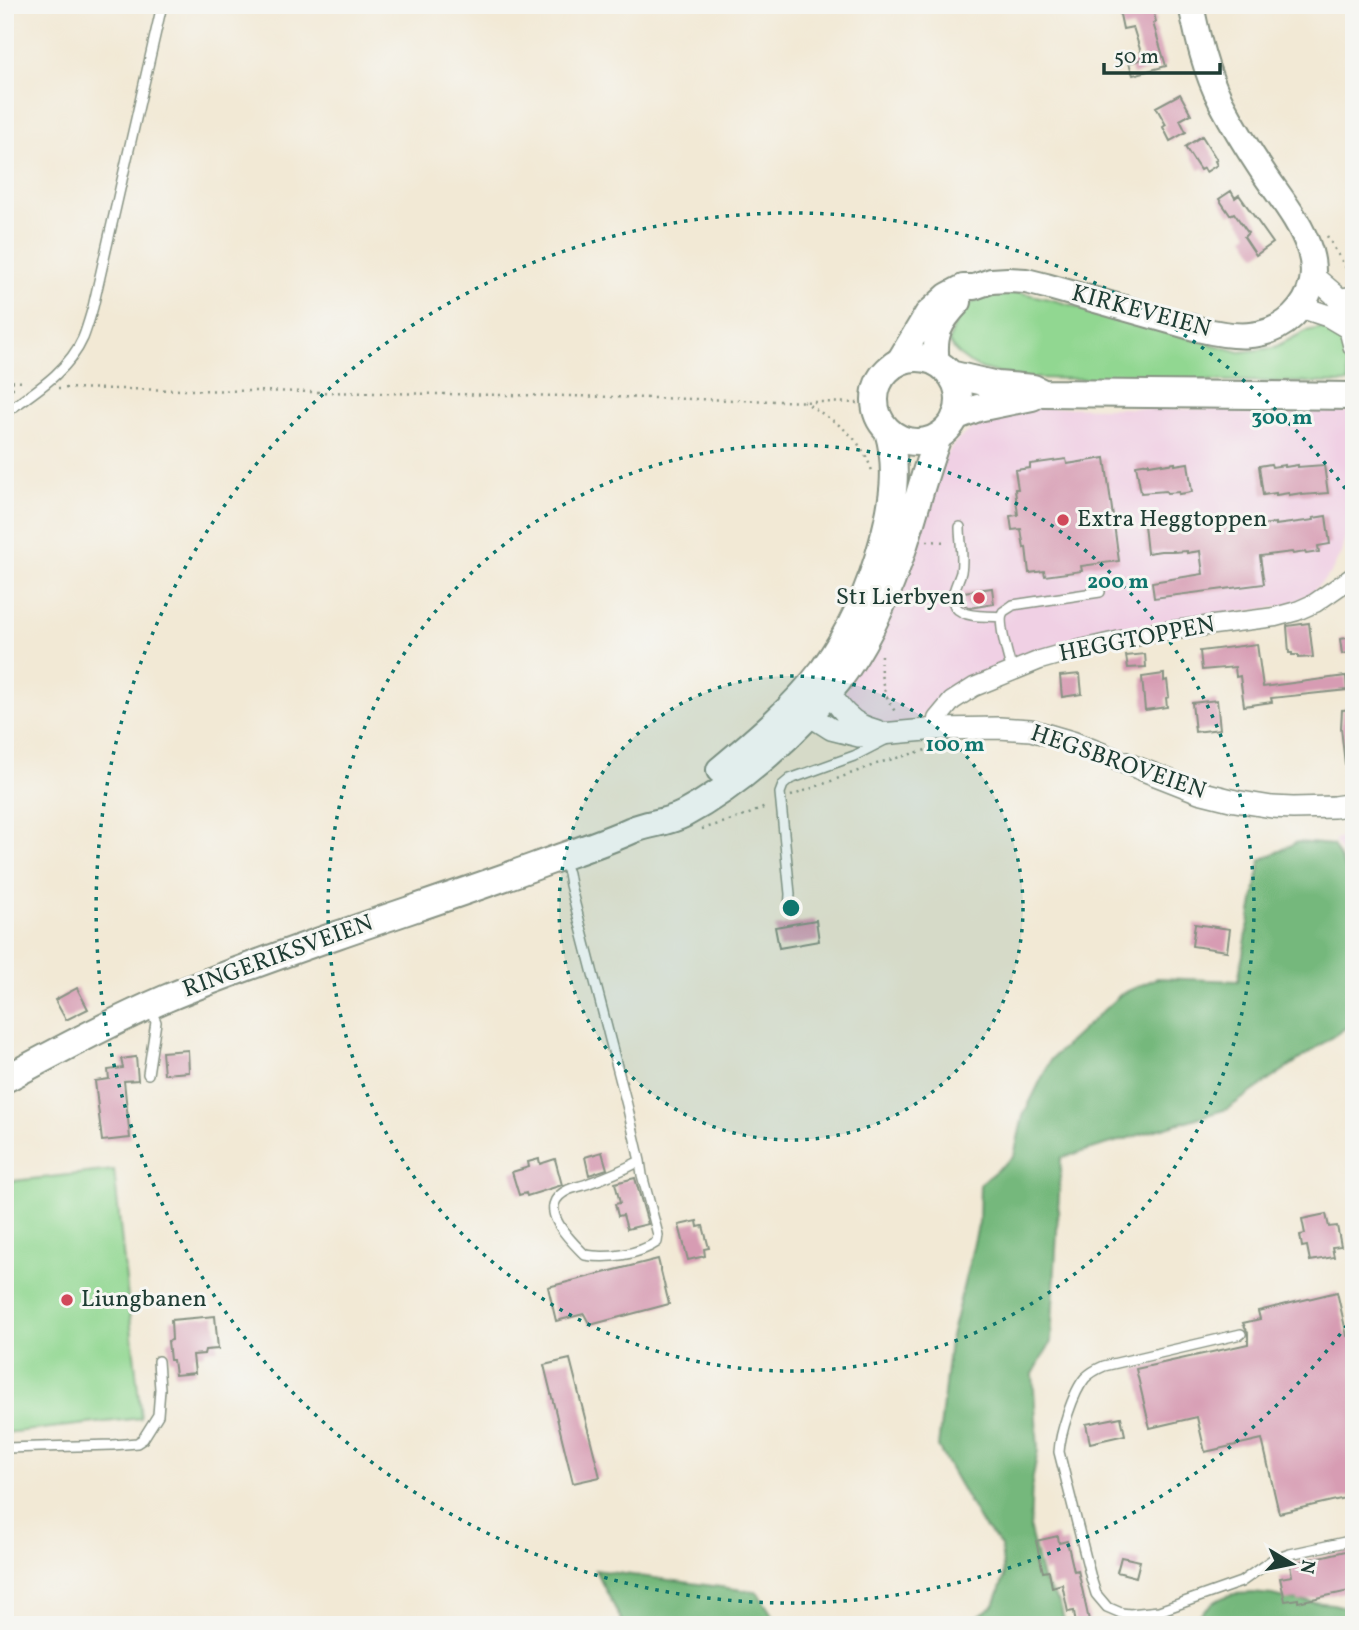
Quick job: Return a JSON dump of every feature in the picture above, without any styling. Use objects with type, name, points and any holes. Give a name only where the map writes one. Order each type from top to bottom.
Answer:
[{"type":"main road","points":[[1191,5],[1201,51],[1221,102],[1252,156],[1304,234],[1311,251],[1313,276]]},
{"type":"main road","name":"KIRKEVEIEN","points":[[897,364],[906,346],[933,308],[963,287],[999,280],[1026,281],[1221,334],[1241,337],[1259,335],[1292,317],[1309,293],[1313,276]]},
{"type":"main road","points":[[946,427],[958,404],[958,393],[936,351],[936,335],[946,315],[974,287]]},
{"type":"main road","points":[[1043,393],[1033,388],[997,385],[944,369],[928,360],[918,359],[907,360],[888,370],[877,387],[875,397],[879,418],[888,431],[912,442],[922,442],[978,408],[1043,393],[1354,396]]},
{"type":"main road","name":"RINGERIKSVEIEN","points":[[5,1079],[150,1006],[253,965],[639,828],[653,814],[721,770],[776,721],[814,699],[858,651],[912,543],[922,480],[946,427]]},
{"type":"main road","name":"RINGERIKSVEIEN","points":[[814,699],[822,670],[849,629],[877,564],[891,507],[895,477],[894,454],[888,431]]},
{"type":"street","points":[[1313,276],[1344,293],[1344,307],[1352,337]]},
{"type":"street","points":[[1301,307],[1328,316],[1352,337]]},
{"type":"street","name":"HEGGTOPPEN","points":[[937,738],[937,719],[957,696],[1012,671],[1068,652],[1152,633],[1275,617],[1297,611],[1315,603],[1354,576]]},
{"type":"street","points":[[814,699],[866,727],[892,728]]},
{"type":"street","name":"HEGSBROVEIEN","points":[[814,699],[831,729],[859,736],[874,735],[892,728],[937,738],[999,728],[1031,730],[1072,742],[1199,792],[1235,801],[1293,808],[1354,804]]},
{"type":"lane","points":[[5,413],[40,388],[71,360],[83,337],[93,307],[162,5]]},
{"type":"lane","points":[[960,527],[961,571],[953,590],[957,608],[969,614],[1001,617]]},
{"type":"lane","points":[[1012,671],[1001,617],[1004,611],[1013,605],[1100,592]]},
{"type":"lane","points":[[789,911],[790,894],[780,793],[783,785],[799,775],[854,756],[892,728]]},
{"type":"lane","points":[[561,857],[568,873],[569,885],[627,1105],[658,1235],[657,1242],[651,1246],[614,1256],[585,1255],[557,1221],[553,1208],[555,1201],[568,1190],[604,1178],[640,1161]]},
{"type":"lane","points":[[148,1074],[156,1022],[150,1006]]},
{"type":"lane","points":[[1241,1334],[1104,1366],[1094,1370],[1080,1385],[1063,1427],[1059,1452],[1096,1594],[1107,1607],[1121,1613],[1159,1612],[1241,1582],[1272,1560],[1354,1540]]},
{"type":"lane","points":[[5,1448],[137,1443],[143,1439],[158,1415],[158,1361]]},
{"type":"path","points":[[64,388],[860,402],[875,397]]},
{"type":"path","points":[[803,401],[853,436],[864,450],[874,475]]},
{"type":"path","points":[[912,543],[960,541]]},
{"type":"path","points":[[882,651],[881,670],[884,689],[890,703],[892,728]]},
{"type":"path","points":[[908,754],[937,738]]},
{"type":"shaded area","points":[[1038,407],[1350,412],[1352,488],[1349,523],[1341,553],[1331,573],[1310,594],[1286,606],[1160,622],[1091,637],[1032,655],[960,684],[943,694],[918,719],[891,727],[865,719],[851,708],[844,696],[848,678],[940,463],[956,441],[976,425],[1006,413]]},
{"type":"shaded area","points":[[1354,833],[1354,878],[1334,840]]},
{"type":"green space","points":[[1018,292],[1240,352],[1273,348],[1306,331],[1331,329],[1344,341],[1349,383],[1024,378],[972,365],[956,352],[949,342],[959,316],[965,308],[981,299]]},
{"type":"green space","points":[[1297,842],[1333,845],[1354,885],[1354,1022],[1227,1109],[1061,1158],[1051,1342],[1033,1374],[1038,1450],[1032,1482],[1030,1530],[1042,1579],[1060,1604],[1065,1625],[957,1625],[974,1619],[994,1605],[1004,1578],[1001,1546],[981,1523],[938,1447],[950,1341],[979,1222],[980,1184],[1014,1156],[1023,1116],[1051,1059],[1121,994],[1157,978],[1238,981],[1261,860]]},
{"type":"green space","name":"Liungbanen","points":[[114,1170],[141,1418],[5,1433],[5,1182]]},
{"type":"green space","points":[[595,1570],[757,1592],[779,1625],[624,1625]]},
{"type":"green space","points":[[1252,1593],[1354,1609],[1354,1625],[1192,1625],[1205,1609],[1216,1601],[1234,1594]]},
{"type":"building","points":[[1118,5],[1152,5],[1156,22],[1153,23],[1166,66],[1133,75],[1129,63],[1143,59],[1133,27],[1123,29]]},
{"type":"building","points":[[1180,94],[1191,114],[1180,120],[1186,132],[1170,141],[1163,127],[1166,125],[1156,107]]},
{"type":"building","points":[[1202,136],[1217,160],[1217,165],[1206,172],[1204,168],[1200,170],[1185,147]]},
{"type":"building","points":[[1231,191],[1235,198],[1239,195],[1273,243],[1256,255],[1244,237],[1248,233],[1234,213],[1230,215],[1219,199]]},
{"type":"building","points":[[1105,458],[1119,561],[1081,566],[1082,571],[1045,576],[1044,571],[1029,573],[1021,529],[1012,530],[1010,516],[1018,515],[1015,470],[1030,468],[1030,464],[1066,459],[1067,464]]},
{"type":"building","points":[[1188,463],[1192,492],[1141,493],[1136,465]]},
{"type":"building","points":[[1271,464],[1272,467],[1324,465],[1328,493],[1263,495],[1259,466]]},
{"type":"building","points":[[1326,516],[1330,544],[1318,546],[1319,552],[1260,556],[1264,584],[1154,598],[1152,582],[1203,574],[1200,551],[1147,553],[1144,525],[1183,522],[1236,524],[1262,520],[1263,525],[1275,525]]},
{"type":"building","points":[[992,588],[994,604],[970,608],[965,605],[963,592]]},
{"type":"building","points":[[1309,623],[1313,657],[1298,658],[1298,655],[1289,653],[1287,626]]},
{"type":"building","points":[[1354,637],[1354,652],[1342,654],[1340,639]]},
{"type":"building","points":[[1257,644],[1263,687],[1346,676],[1347,690],[1271,698],[1272,702],[1244,706],[1240,676],[1236,677],[1235,667],[1202,670],[1200,651]]},
{"type":"building","points":[[1145,654],[1146,667],[1128,668],[1126,656]]},
{"type":"building","points":[[1080,674],[1082,694],[1062,697],[1060,676]]},
{"type":"building","points":[[1164,674],[1169,697],[1166,698],[1167,707],[1145,710],[1142,677]]},
{"type":"building","points":[[1217,700],[1220,729],[1195,732],[1192,703]]},
{"type":"building","points":[[1354,709],[1354,764],[1345,764],[1342,710]]},
{"type":"building","points":[[816,920],[819,941],[779,948],[775,927]]},
{"type":"building","points":[[1195,924],[1230,929],[1227,951],[1192,946]]},
{"type":"building","points":[[77,988],[88,1009],[66,1020],[55,1000]]},
{"type":"building","points":[[188,1050],[189,1072],[164,1074],[162,1052]]},
{"type":"building","points":[[136,1057],[138,1080],[124,1081],[130,1138],[102,1141],[95,1081],[109,1079],[108,1070],[123,1068],[121,1059]]},
{"type":"building","points":[[602,1152],[607,1169],[589,1175],[585,1157]]},
{"type":"building","points":[[539,1159],[540,1164],[555,1159],[562,1185],[527,1196],[526,1193],[519,1195],[512,1172],[529,1167],[528,1162]]},
{"type":"building","points":[[635,1178],[648,1224],[627,1229],[623,1215],[618,1216],[615,1204],[620,1203],[615,1183]]},
{"type":"building","points":[[1326,1214],[1329,1227],[1337,1226],[1341,1246],[1332,1247],[1334,1257],[1310,1261],[1307,1246],[1302,1247],[1300,1235],[1305,1234],[1302,1219]]},
{"type":"building","points":[[697,1221],[698,1227],[703,1226],[709,1248],[704,1249],[705,1256],[688,1260],[679,1225]]},
{"type":"building","points":[[658,1259],[669,1304],[590,1325],[584,1314],[556,1321],[548,1287]]},
{"type":"building","points":[[1337,1292],[1347,1336],[1350,1335],[1354,1350],[1354,1496],[1279,1513],[1262,1439],[1205,1452],[1197,1417],[1150,1428],[1136,1369],[1248,1344],[1248,1333],[1243,1323],[1260,1319],[1258,1311]]},
{"type":"building","points":[[215,1316],[218,1349],[193,1355],[195,1373],[175,1375],[168,1341],[172,1340],[171,1320]]},
{"type":"building","points":[[570,1359],[600,1477],[573,1483],[544,1365]]},
{"type":"building","points":[[1121,1417],[1125,1435],[1090,1443],[1086,1424]]},
{"type":"building","points":[[1058,1536],[1059,1543],[1067,1541],[1074,1571],[1078,1570],[1090,1625],[1076,1625],[1074,1611],[1068,1612],[1062,1584],[1052,1587],[1049,1571],[1043,1572],[1036,1541]]},
{"type":"building","points":[[1354,1549],[1354,1590],[1298,1602],[1298,1599],[1285,1601],[1280,1578],[1292,1576],[1290,1564]]},
{"type":"building","points":[[1121,1557],[1140,1561],[1136,1577],[1117,1572]]},
{"type":"place","name":"Extra Heggtoppen","points":[[1063,520]]},
{"type":"place","name":"St1 Lierbyen","points":[[979,598]]},
{"type":"place","name":"Liungbanen","points":[[67,1300]]}]
